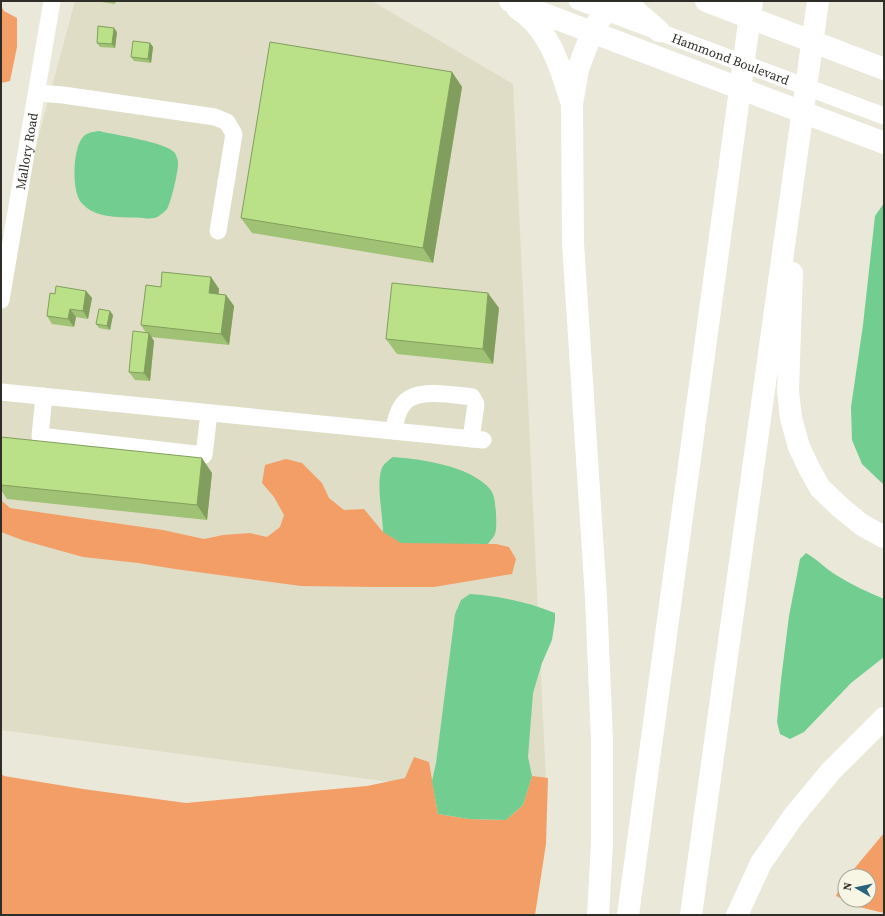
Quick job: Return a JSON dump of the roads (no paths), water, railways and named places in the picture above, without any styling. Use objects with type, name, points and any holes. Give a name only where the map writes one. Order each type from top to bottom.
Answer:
[{"type":"main road","points":[[509,1],[884,143]]},
{"type":"main road","points":[[509,1],[534,22],[549,42],[572,104]]},
{"type":"main road","points":[[628,1],[637,12],[659,30]]},
{"type":"main road","points":[[706,1],[878,67]]},
{"type":"main road","points":[[628,915],[752,1]]},
{"type":"main road","points":[[691,915],[818,1]]},
{"type":"main road","points":[[598,915],[602,843],[602,740],[596,598],[573,243],[572,104],[578,69],[592,32],[598,22],[613,6]]},
{"type":"main road","points":[[794,171],[791,333],[788,391],[791,418],[799,447],[820,488],[862,525],[884,537]]},
{"type":"main road","points":[[737,915],[761,863],[793,817],[831,771],[884,718]]},
{"type":"street","name":"Mallory Road","points":[[1,300],[3,279],[52,1]]},
{"type":"street","name":"Hammond Boulevard","points":[[578,1],[613,6],[694,46],[884,116]]},
{"type":"street","points":[[36,93],[215,117],[227,122],[234,134],[218,231]]},
{"type":"street","points":[[1,392],[477,440],[476,404],[472,397],[417,394],[404,402],[396,420],[394,431]]},
{"type":"street","points":[[44,396],[40,436],[204,455],[209,413]]}]
